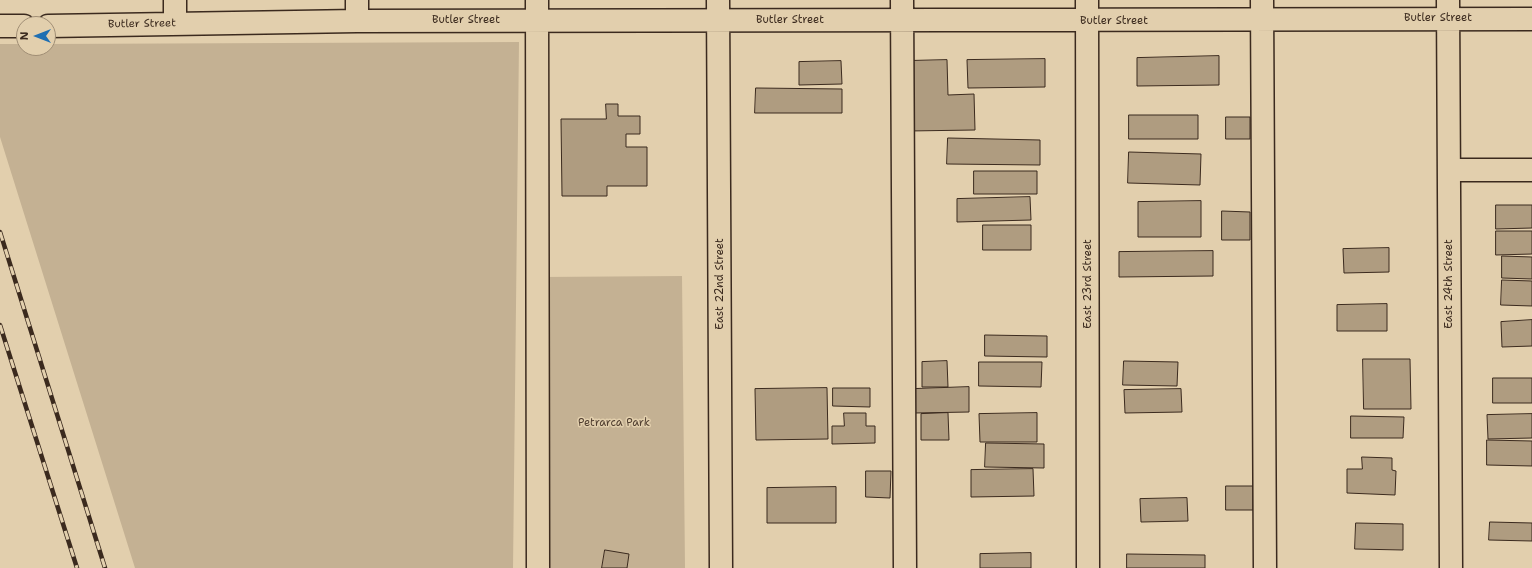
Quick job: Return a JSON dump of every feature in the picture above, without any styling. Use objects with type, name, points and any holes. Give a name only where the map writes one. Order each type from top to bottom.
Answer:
[{"type":"street","points":[[175,0],[175,24]]},
{"type":"street","name":"Butler Street","points":[[56,26],[175,24],[357,10],[1448,9],[1532,19]]},
{"type":"street","name":"East 24th Street","points":[[1448,9],[1451,568]]},
{"type":"street","points":[[537,10],[538,568]]},
{"type":"street","name":"East 22nd Street","points":[[718,10],[721,568]]},
{"type":"street","points":[[903,10],[905,568]]},
{"type":"street","name":"East 23rd Street","points":[[1088,10],[1088,568]]},
{"type":"street","points":[[1262,10],[1265,568]]},
{"type":"street","points":[[0,26],[16,26]]},
{"type":"street","points":[[1449,170],[1532,170]]},
{"type":"green space","points":[[519,42],[513,568],[135,568],[0,137],[0,44],[16,44],[16,56],[56,56],[56,44]]},
{"type":"green space","name":"Petrarca Park","points":[[682,276],[685,568],[546,568],[542,277]]},
{"type":"building","points":[[1219,56],[1219,85],[1137,86],[1137,58]]},
{"type":"building","points":[[1045,59],[1045,87],[968,88],[967,60]]},
{"type":"building","points":[[947,60],[948,95],[974,94],[975,130],[908,131],[907,61]]},
{"type":"building","points":[[841,61],[842,84],[799,85],[799,62]]},
{"type":"building","points":[[756,88],[842,89],[842,113],[755,113]]},
{"type":"building","points":[[606,104],[618,104],[618,116],[640,116],[640,134],[626,134],[626,147],[647,147],[647,186],[607,186],[607,196],[562,196],[561,119],[606,119]]},
{"type":"building","points":[[1129,115],[1198,115],[1198,139],[1129,139]]},
{"type":"building","points":[[1226,117],[1250,117],[1250,139],[1226,139]]},
{"type":"building","points":[[948,138],[1040,140],[1040,165],[947,164]]},
{"type":"building","points":[[1129,152],[1201,154],[1200,185],[1128,183]]},
{"type":"building","points":[[974,171],[1037,171],[1037,194],[974,194]]},
{"type":"building","points":[[1030,197],[1031,220],[957,222],[957,199]]},
{"type":"building","points":[[1201,201],[1201,237],[1138,237],[1138,202]]},
{"type":"building","points":[[1496,205],[1532,205],[1532,228],[1496,229]]},
{"type":"building","points":[[1222,211],[1250,212],[1250,240],[1222,240]]},
{"type":"building","points":[[983,225],[1031,225],[1031,250],[983,250]]},
{"type":"building","points":[[1496,231],[1532,231],[1532,254],[1496,255]]},
{"type":"building","points":[[1389,248],[1389,272],[1344,273],[1343,249]]},
{"type":"building","points":[[1213,251],[1213,276],[1119,277],[1119,252]]},
{"type":"building","points":[[1502,256],[1532,257],[1532,279],[1502,278]]},
{"type":"building","points":[[1502,280],[1532,281],[1532,306],[1501,305]]},
{"type":"building","points":[[1387,304],[1387,331],[1337,331],[1337,305]]},
{"type":"building","points":[[1532,320],[1532,346],[1502,347],[1501,322]]},
{"type":"building","points":[[985,335],[1047,336],[1047,357],[985,356]]},
{"type":"building","points":[[1363,359],[1410,359],[1411,409],[1364,409]]},
{"type":"building","points":[[947,361],[948,387],[922,387],[922,362]]},
{"type":"building","points":[[1124,361],[1178,362],[1177,386],[1123,385]]},
{"type":"building","points":[[979,362],[1042,362],[1041,387],[979,386]]},
{"type":"building","points":[[1493,378],[1532,378],[1532,403],[1493,403]]},
{"type":"building","points":[[969,387],[969,412],[914,413],[914,389]]},
{"type":"building","points":[[827,388],[828,439],[756,440],[755,389]]},
{"type":"building","points":[[833,388],[870,388],[870,407],[833,406]]},
{"type":"building","points":[[1181,389],[1182,412],[1125,413],[1124,390]]},
{"type":"building","points":[[844,413],[866,413],[866,426],[875,426],[875,443],[832,444],[832,426],[844,426]]},
{"type":"building","points":[[948,413],[949,440],[921,440],[921,414]]},
{"type":"building","points":[[1037,413],[1037,442],[980,442],[979,414]]},
{"type":"building","points":[[1532,414],[1532,438],[1488,439],[1487,415]]},
{"type":"building","points":[[1351,416],[1404,417],[1403,438],[1351,438]]},
{"type":"building","points":[[1487,440],[1532,441],[1532,466],[1487,465]]},
{"type":"building","points":[[986,443],[1044,444],[1044,468],[985,467]]},
{"type":"building","points":[[1362,457],[1392,458],[1392,470],[1396,471],[1395,495],[1347,493],[1347,469],[1362,469]]},
{"type":"building","points":[[1033,469],[1034,496],[971,497],[971,470]]},
{"type":"building","points":[[866,471],[891,471],[890,498],[866,497]]},
{"type":"building","points":[[1226,486],[1253,486],[1253,510],[1226,510]]},
{"type":"building","points":[[836,487],[836,523],[767,523],[767,488]]},
{"type":"building","points":[[1187,498],[1188,521],[1141,522],[1140,499]]},
{"type":"building","points":[[1490,522],[1532,523],[1532,541],[1489,540]]},
{"type":"building","points":[[1356,523],[1403,524],[1403,550],[1355,549]]},
{"type":"building","points":[[605,550],[629,554],[627,568],[602,568]]},
{"type":"building","points":[[1031,553],[1031,568],[980,568],[980,554]]},
{"type":"building","points":[[1127,554],[1205,555],[1205,568],[1127,568]]},
{"type":"railway","points":[[0,232],[105,568]]},
{"type":"railway","points":[[0,325],[77,568]]}]
